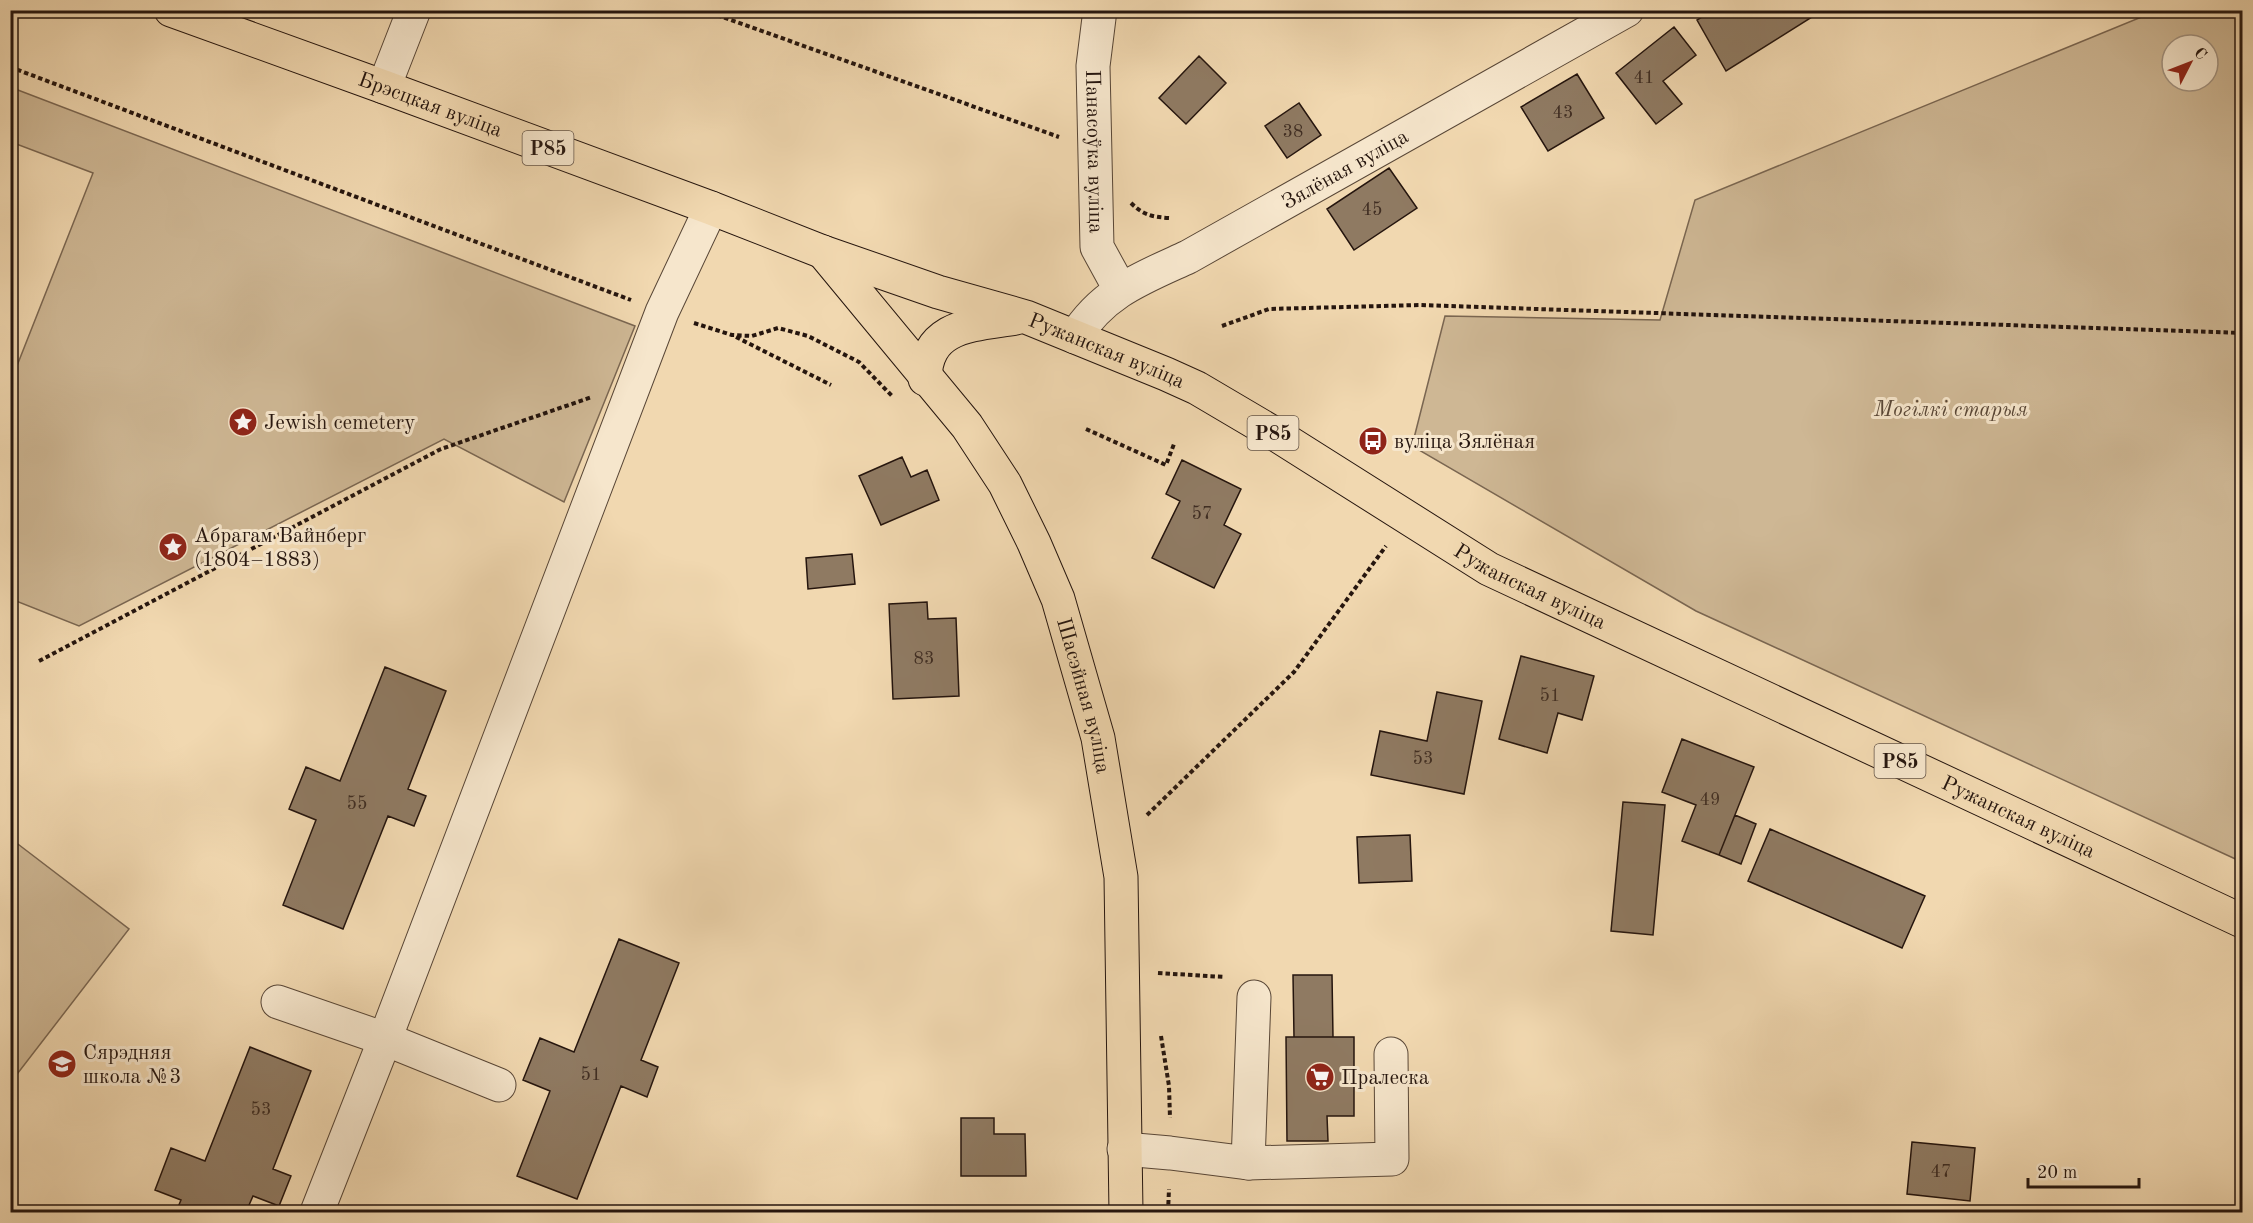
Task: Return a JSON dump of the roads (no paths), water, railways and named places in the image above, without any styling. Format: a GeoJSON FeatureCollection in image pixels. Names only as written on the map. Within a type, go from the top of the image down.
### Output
{"type":"FeatureCollection","features":[{"type":"Feature","properties":{"kind":"main road","name":"Брэсцкая вуліца"},"geometry":{"type":"LineString","coordinates":[[171,10],[711,208],[823,252]]}},
{"type":"Feature","properties":{"kind":"main road","name":"Ружанская вуліца"},"geometry":{"type":"LineString","coordinates":[[823,252],[938,292],[1026,317],[1197,388],[1280,437],[1489,569],[2242,921]]}},
{"type":"Feature","properties":{"kind":"main road","name":"Шасэйная вуліца"},"geometry":{"type":"LineString","coordinates":[[823,252],[967,426],[999,474],[1034,543],[1058,598],[1098,738],[1121,878],[1125,1212]]}},
{"type":"Feature","properties":{"kind":"main road"},"geometry":{"type":"LineString","coordinates":[[926,379],[926,363],[935,344],[947,333],[972,325],[1026,317]]}},
{"type":"Feature","properties":{"kind":"street"},"geometry":{"type":"LineString","coordinates":[[384,87],[414,10]]}},
{"type":"Feature","properties":{"kind":"street","name":"Панасоўка вуліца"},"geometry":{"type":"LineString","coordinates":[[1100,10],[1094,66],[1097,247],[1120,289]]}},
{"type":"Feature","properties":{"kind":"street","name":"Зялёная вуліца"},"geometry":{"type":"LineString","coordinates":[[1074,337],[1086,319],[1120,289],[1188,257],[1627,10]]}},
{"type":"Feature","properties":{"kind":"street"},"geometry":{"type":"LineString","coordinates":[[317,1212],[385,1040],[662,312],[711,208]]}},
{"type":"Feature","properties":{"kind":"street"},"geometry":{"type":"LineString","coordinates":[[1241,987],[1248,1163]]}},
{"type":"Feature","properties":{"kind":"street"},"geometry":{"type":"LineString","coordinates":[[278,1002],[385,1040],[499,1085]]}},
{"type":"Feature","properties":{"kind":"street"},"geometry":{"type":"LineString","coordinates":[[1124,1149],[1170,1152],[1248,1163],[1392,1159],[1391,1054]]}},
{"type":"Feature","properties":{"kind":"place","name":"Jewish cemetery"},"geometry":{"type":"Point","coordinates":[243,422]}},
{"type":"Feature","properties":{"kind":"place","name":"вуліца Зялёная"},"geometry":{"type":"Point","coordinates":[1373,441]}},
{"type":"Feature","properties":{"kind":"place","name":"Абрагам Вайнберг (1804–1883)"},"geometry":{"type":"Point","coordinates":[173,547]}},
{"type":"Feature","properties":{"kind":"place","name":"Сярэдняя школа №3"},"geometry":{"type":"Point","coordinates":[62,1064]}},
{"type":"Feature","properties":{"kind":"place","name":"Пралеска"},"geometry":{"type":"Point","coordinates":[1320,1077]}},
{"type":"Feature","properties":{"kind":"park label","name":"Могілкі старыя"},"geometry":{"type":"Point","coordinates":[1951,409]}}]}
